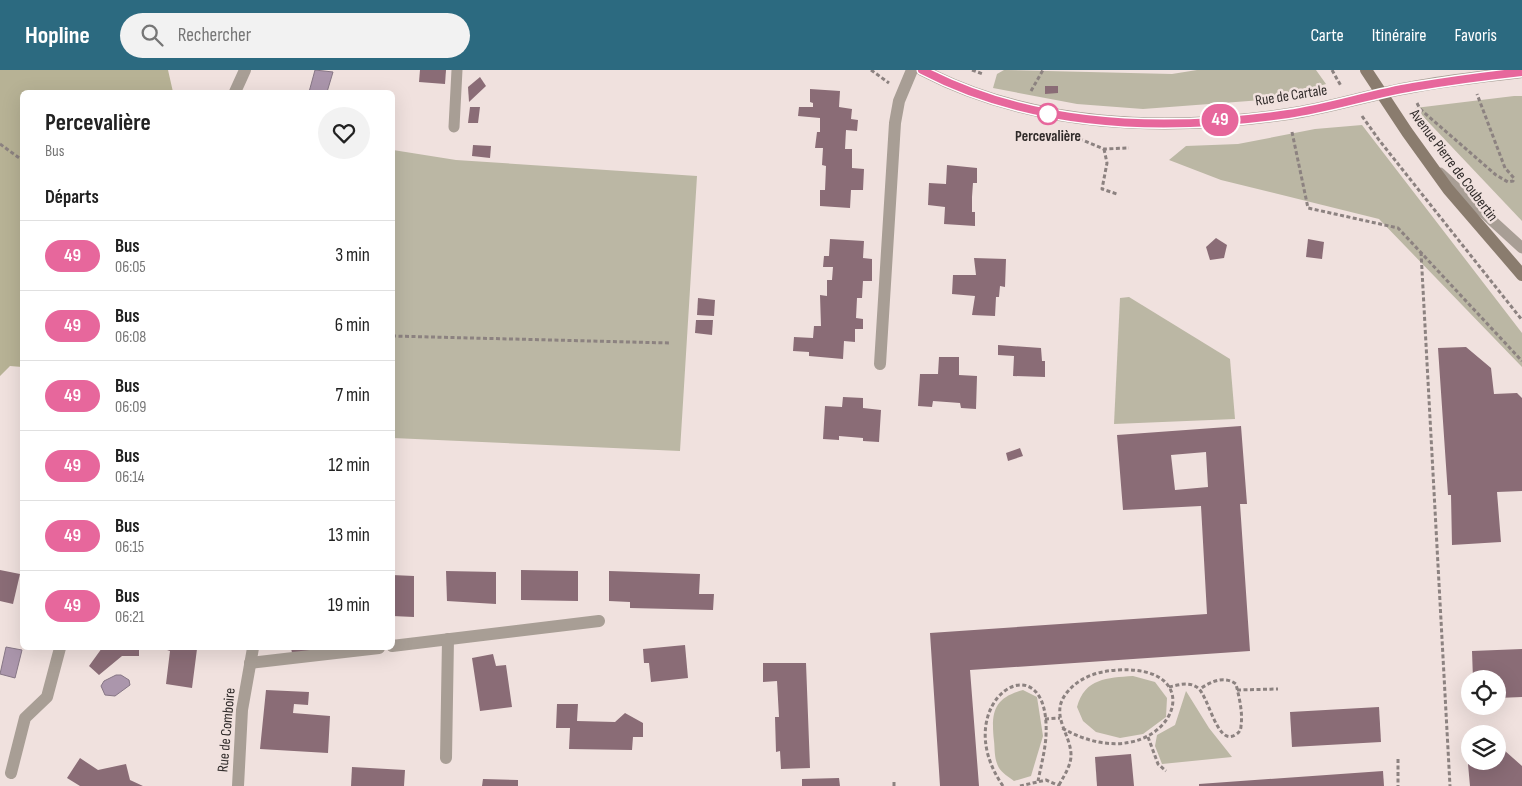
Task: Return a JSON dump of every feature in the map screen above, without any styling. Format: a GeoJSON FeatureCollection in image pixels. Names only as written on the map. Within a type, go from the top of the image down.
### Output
{"type":"FeatureCollection","features":[{"type":"Feature","properties":{"kind":"main road","name":"Avenue Pierre de Coubertin"},"geometry":{"type":"LineString","coordinates":[[1366,70],[1448,189],[1522,275]]}},
{"type":"Feature","properties":{"kind":"street"},"geometry":{"type":"LineString","coordinates":[[236,90],[245,70]]}},
{"type":"Feature","properties":{"kind":"street"},"geometry":{"type":"LineString","coordinates":[[880,364],[894,123],[899,101],[912,70]]}},
{"type":"Feature","properties":{"kind":"street","name":"Rue de Cartale"},"geometry":{"type":"LineString","coordinates":[[922,70],[952,86],[1048,114],[1091,121],[1136,124],[1231,120],[1288,114],[1413,87],[1522,72]]}},
{"type":"Feature","properties":{"kind":"street"},"geometry":{"type":"LineString","coordinates":[[395,646],[599,621]]}},
{"type":"Feature","properties":{"kind":"street"},"geometry":{"type":"LineString","coordinates":[[446,758],[448,639]]}},
{"type":"Feature","properties":{"kind":"street"},"geometry":{"type":"LineString","coordinates":[[11,773],[25,718],[47,697],[59,650]]}},
{"type":"Feature","properties":{"kind":"street","name":"Rue de Comboire"},"geometry":{"type":"LineString","coordinates":[[238,786],[242,710],[253,650]]}},
{"type":"Feature","properties":{"kind":"street"},"geometry":{"type":"LineString","coordinates":[[250,663],[362,650]]}},
{"type":"Feature","properties":{"kind":"lane"},"geometry":{"type":"LineString","coordinates":[[454,127],[456,70]]}},
{"type":"Feature","properties":{"kind":"lane"},"geometry":{"type":"LineString","coordinates":[[1429,162],[1522,248]]}},
{"type":"Feature","properties":{"kind":"path"},"geometry":{"type":"LineString","coordinates":[[1332,70],[1343,89]]}},
{"type":"Feature","properties":{"kind":"path"},"geometry":{"type":"LineString","coordinates":[[1416,101],[1420,109],[1496,174],[1508,182],[1513,181],[1514,178],[1505,168],[1471,79]]}},
{"type":"Feature","properties":{"kind":"path"},"geometry":{"type":"LineString","coordinates":[[1358,111],[1378,140],[1522,320]]}},
{"type":"Feature","properties":{"kind":"path"},"geometry":{"type":"LineString","coordinates":[[1288,114],[1308,208],[1398,228],[1522,361]]}},
{"type":"Feature","properties":{"kind":"path"},"geometry":{"type":"LineString","coordinates":[[0,144],[20,159]]}},
{"type":"Feature","properties":{"kind":"path"},"geometry":{"type":"LineString","coordinates":[[1104,149],[1107,163],[1102,189],[1117,194]]}},
{"type":"Feature","properties":{"kind":"path"},"geometry":{"type":"LineString","coordinates":[[1421,252],[1450,786]]}},
{"type":"Feature","properties":{"kind":"path"},"geometry":{"type":"LineString","coordinates":[[395,336],[670,343]]}},
{"type":"Feature","properties":{"kind":"path"},"geometry":{"type":"LineString","coordinates":[[1020,786],[1046,780],[1060,786],[1070,765],[1071,750],[1062,728],[1060,705],[1068,692],[1083,679],[1098,672],[1138,670],[1156,676],[1169,687],[1172,694],[1173,712],[1164,726],[1132,745],[1115,746],[1082,739],[1062,728]]}},
{"type":"Feature","properties":{"kind":"path"},"geometry":{"type":"LineString","coordinates":[[1169,687],[1191,684],[1200,689],[1217,727],[1223,735],[1230,737],[1241,730],[1242,721],[1236,684],[1227,679],[1211,682],[1200,689]]}},
{"type":"Feature","properties":{"kind":"path"},"geometry":{"type":"LineString","coordinates":[[1003,786],[993,770],[988,752],[988,715],[995,698],[1010,686],[1024,685],[1034,689],[1040,698],[1045,719],[1044,750],[1038,781]]}},
{"type":"Feature","properties":{"kind":"path"},"geometry":{"type":"LineString","coordinates":[[1237,690],[1278,689]]}},
{"type":"Feature","properties":{"kind":"path"},"geometry":{"type":"LineString","coordinates":[[1045,719],[1060,718]]}},
{"type":"Feature","properties":{"kind":"path"},"geometry":{"type":"LineString","coordinates":[[1148,737],[1158,764],[1166,771]]}},
{"type":"Feature","properties":{"kind":"path"},"geometry":{"type":"LineString","coordinates":[[1398,759],[1398,786]]}},
{"type":"Feature","properties":{"kind":"shaded area"},"geometry":{"type":"Polygon","coordinates":[[[0,70],[168,70],[173,90],[20,90],[20,367],[10,366],[0,376],[0,70]]]}},
{"type":"Feature","properties":{"kind":"shaded area"},"geometry":{"type":"Polygon","coordinates":[[[315,70],[333,72],[328,90],[310,90],[315,70]]]}},
{"type":"Feature","properties":{"kind":"shaded area"},"geometry":{"type":"Polygon","coordinates":[[[1004,70],[1172,74],[1197,70],[1316,70],[1326,84],[1275,99],[1143,109],[1077,104],[993,88],[997,74],[1004,70]]]}},
{"type":"Feature","properties":{"kind":"shaded area"},"geometry":{"type":"Polygon","coordinates":[[[1522,96],[1522,221],[1415,108],[1522,96]]]}},
{"type":"Feature","properties":{"kind":"shaded area"},"geometry":{"type":"Polygon","coordinates":[[[1362,125],[1522,333],[1522,367],[1379,219],[1221,180],[1169,160],[1186,146],[1238,144],[1315,129],[1362,125]]]}},
{"type":"Feature","properties":{"kind":"shaded area"},"geometry":{"type":"Polygon","coordinates":[[[395,150],[456,160],[697,176],[680,451],[395,438],[395,150]]]}},
{"type":"Feature","properties":{"kind":"shaded area"},"geometry":{"type":"Polygon","coordinates":[[[1129,297],[1230,359],[1235,419],[1114,424],[1120,298],[1129,297]]]}},
{"type":"Feature","properties":{"kind":"shaded area"},"geometry":{"type":"Polygon","coordinates":[[[6,647],[22,650],[15,678],[0,674],[6,647]]]}},
{"type":"Feature","properties":{"kind":"shaded area"},"geometry":{"type":"Polygon","coordinates":[[[116,675],[121,675],[129,680],[130,685],[115,696],[105,695],[101,686],[104,681],[116,675]]]}},
{"type":"Feature","properties":{"kind":"shaded area"},"geometry":{"type":"Polygon","coordinates":[[[1133,676],[1155,682],[1167,698],[1166,717],[1143,734],[1120,738],[1096,732],[1083,721],[1077,707],[1085,690],[1098,681],[1133,676]]]}},
{"type":"Feature","properties":{"kind":"shaded area"},"geometry":{"type":"Polygon","coordinates":[[[1023,690],[1037,697],[1043,736],[1031,776],[1014,781],[1002,772],[997,765],[993,722],[996,708],[1000,702],[1005,697],[1023,690]]]}},
{"type":"Feature","properties":{"kind":"shaded area"},"geometry":{"type":"Polygon","coordinates":[[[1186,691],[1209,728],[1232,757],[1162,764],[1155,746],[1157,735],[1175,725],[1186,691]]]}},
{"type":"Feature","properties":{"kind":"building"},"geometry":{"type":"Polygon","coordinates":[[[420,70],[446,70],[445,84],[419,82],[420,70]]]}},
{"type":"Feature","properties":{"kind":"building"},"geometry":{"type":"Polygon","coordinates":[[[480,77],[486,86],[469,102],[468,87],[480,77]]]}},
{"type":"Feature","properties":{"kind":"building"},"geometry":{"type":"Polygon","coordinates":[[[1045,86],[1058,86],[1058,93],[1045,94],[1045,86]]]}},
{"type":"Feature","properties":{"kind":"building"},"geometry":{"type":"Polygon","coordinates":[[[810,89],[840,91],[839,107],[852,109],[851,119],[858,120],[857,131],[846,130],[845,149],[852,149],[852,168],[864,169],[863,190],[851,190],[850,208],[820,206],[820,190],[825,190],[826,166],[822,165],[823,148],[815,148],[817,132],[820,132],[820,118],[798,116],[799,107],[813,107],[813,103],[810,102],[810,89]]]}},
{"type":"Feature","properties":{"kind":"building"},"geometry":{"type":"Polygon","coordinates":[[[470,107],[480,107],[478,123],[468,123],[470,107]]]}},
{"type":"Feature","properties":{"kind":"building","name":"Percevalière"},"geometry":{"type":"Polygon","coordinates":[[[1047,131],[1061,134],[1059,140],[1045,137],[1047,131]]]}},
{"type":"Feature","properties":{"kind":"building"},"geometry":{"type":"Polygon","coordinates":[[[473,145],[491,146],[490,158],[472,156],[473,145]]]}},
{"type":"Feature","properties":{"kind":"building"},"geometry":{"type":"Polygon","coordinates":[[[947,165],[977,168],[977,183],[973,183],[972,197],[972,212],[975,212],[975,226],[944,224],[945,207],[928,205],[929,183],[946,184],[947,165]]]}},
{"type":"Feature","properties":{"kind":"building"},"geometry":{"type":"Polygon","coordinates":[[[1216,238],[1227,245],[1224,258],[1210,260],[1206,247],[1216,238]]]}},
{"type":"Feature","properties":{"kind":"building"},"geometry":{"type":"Polygon","coordinates":[[[830,239],[864,241],[863,258],[872,259],[872,281],[863,281],[862,298],[857,298],[856,318],[863,319],[863,329],[855,329],[855,342],[844,341],[843,359],[809,356],[809,352],[793,351],[794,337],[813,338],[814,326],[821,326],[820,295],[827,296],[827,280],[832,280],[833,267],[823,267],[824,256],[829,256],[830,239]]]}},
{"type":"Feature","properties":{"kind":"building"},"geometry":{"type":"Polygon","coordinates":[[[1308,239],[1324,242],[1322,259],[1306,257],[1308,239]]]}},
{"type":"Feature","properties":{"kind":"building"},"geometry":{"type":"Polygon","coordinates":[[[974,258],[1006,259],[1005,287],[1000,286],[999,297],[996,297],[995,316],[972,315],[975,296],[952,294],[953,275],[976,275],[974,258]]]}},
{"type":"Feature","properties":{"kind":"building"},"geometry":{"type":"Polygon","coordinates":[[[698,298],[715,300],[714,316],[697,315],[698,298]]]}},
{"type":"Feature","properties":{"kind":"building"},"geometry":{"type":"Polygon","coordinates":[[[696,320],[713,320],[712,335],[695,333],[696,320]]]}},
{"type":"Feature","properties":{"kind":"building"},"geometry":{"type":"Polygon","coordinates":[[[998,345],[1041,348],[1042,361],[1045,361],[1045,377],[1013,376],[1014,356],[998,355],[998,345]]]}},
{"type":"Feature","properties":{"kind":"building"},"geometry":{"type":"Polygon","coordinates":[[[1466,347],[1491,368],[1494,394],[1517,393],[1522,398],[1522,491],[1497,492],[1501,542],[1452,545],[1451,495],[1448,495],[1438,348],[1466,347]]]}},
{"type":"Feature","properties":{"kind":"building"},"geometry":{"type":"Polygon","coordinates":[[[939,357],[959,357],[959,375],[977,376],[976,409],[961,408],[960,403],[933,401],[932,407],[918,406],[920,374],[938,374],[939,357]]]}},
{"type":"Feature","properties":{"kind":"building"},"geometry":{"type":"Polygon","coordinates":[[[843,397],[863,398],[863,408],[881,410],[879,442],[863,441],[863,438],[839,436],[839,440],[823,439],[825,406],[842,407],[843,397]]]}},
{"type":"Feature","properties":{"kind":"building"},"geometry":{"type":"Polygon","coordinates":[[[1241,426],[1247,504],[1240,504],[1250,651],[970,670],[979,786],[940,786],[930,633],[1207,614],[1201,506],[1123,510],[1117,435],[1241,426]],[[1206,452],[1171,455],[1175,490],[1208,487],[1206,452]]]}},
{"type":"Feature","properties":{"kind":"building"},"geometry":{"type":"Polygon","coordinates":[[[1020,448],[1023,456],[1008,461],[1006,453],[1020,448]]]}},
{"type":"Feature","properties":{"kind":"building"},"geometry":{"type":"Polygon","coordinates":[[[0,570],[20,574],[13,604],[0,601],[0,570]]]}},
{"type":"Feature","properties":{"kind":"building"},"geometry":{"type":"Polygon","coordinates":[[[521,570],[578,571],[578,601],[521,600],[521,570]]]}},
{"type":"Feature","properties":{"kind":"building"},"geometry":{"type":"Polygon","coordinates":[[[446,571],[496,572],[496,604],[447,601],[446,571]]]}},
{"type":"Feature","properties":{"kind":"building"},"geometry":{"type":"Polygon","coordinates":[[[609,571],[700,574],[699,594],[714,594],[713,610],[630,608],[630,602],[609,601],[609,571]]]}},
{"type":"Feature","properties":{"kind":"building"},"geometry":{"type":"Polygon","coordinates":[[[395,575],[414,576],[414,617],[395,616],[395,575]]]}},
{"type":"Feature","properties":{"kind":"building"},"geometry":{"type":"Polygon","coordinates":[[[685,645],[688,678],[651,682],[649,663],[644,663],[643,649],[685,645]]]}},
{"type":"Feature","properties":{"kind":"building"},"geometry":{"type":"Polygon","coordinates":[[[1522,649],[1522,697],[1506,698],[1506,670],[1473,670],[1472,651],[1522,649]]]}},
{"type":"Feature","properties":{"kind":"building"},"geometry":{"type":"Polygon","coordinates":[[[101,650],[139,650],[139,656],[122,656],[99,675],[89,666],[101,650]]]}},
{"type":"Feature","properties":{"kind":"building"},"geometry":{"type":"Polygon","coordinates":[[[167,650],[197,650],[192,688],[166,684],[170,651],[167,650]]]}},
{"type":"Feature","properties":{"kind":"building"},"geometry":{"type":"Polygon","coordinates":[[[291,650],[316,650],[292,653],[291,650]]]}},
{"type":"Feature","properties":{"kind":"building"},"geometry":{"type":"Polygon","coordinates":[[[493,654],[496,666],[506,665],[512,707],[480,711],[472,658],[493,654]]]}},
{"type":"Feature","properties":{"kind":"building"},"geometry":{"type":"Polygon","coordinates":[[[763,663],[806,663],[810,768],[781,769],[780,751],[776,752],[775,717],[779,717],[777,681],[763,682],[763,663]]]}},
{"type":"Feature","properties":{"kind":"building"},"geometry":{"type":"Polygon","coordinates":[[[266,690],[309,692],[308,705],[294,704],[293,713],[330,716],[328,753],[260,749],[266,690]]]}},
{"type":"Feature","properties":{"kind":"building"},"geometry":{"type":"Polygon","coordinates":[[[557,704],[578,704],[577,721],[615,722],[625,713],[643,723],[643,737],[633,737],[632,750],[569,749],[570,728],[556,728],[557,704]]]}},
{"type":"Feature","properties":{"kind":"building"},"geometry":{"type":"Polygon","coordinates":[[[1379,707],[1381,742],[1292,747],[1290,712],[1379,707]]]}},
{"type":"Feature","properties":{"kind":"building"},"geometry":{"type":"Polygon","coordinates":[[[1506,752],[1522,766],[1522,786],[1470,786],[1469,770],[1506,770],[1506,752]]]}},
{"type":"Feature","properties":{"kind":"building"},"geometry":{"type":"Polygon","coordinates":[[[1131,754],[1134,786],[1097,786],[1095,757],[1131,754]]]}},
{"type":"Feature","properties":{"kind":"building"},"geometry":{"type":"Polygon","coordinates":[[[80,758],[98,770],[126,764],[130,780],[143,786],[80,786],[67,778],[80,758]]]}},
{"type":"Feature","properties":{"kind":"building"},"geometry":{"type":"Polygon","coordinates":[[[352,767],[405,770],[404,786],[351,786],[352,767]]]}},
{"type":"Feature","properties":{"kind":"building"},"geometry":{"type":"Polygon","coordinates":[[[1383,771],[1384,786],[1199,786],[1199,784],[1383,771]]]}},
{"type":"Feature","properties":{"kind":"building"},"geometry":{"type":"Polygon","coordinates":[[[839,778],[840,786],[802,786],[802,779],[839,778]]]}},
{"type":"Feature","properties":{"kind":"building"},"geometry":{"type":"Polygon","coordinates":[[[483,779],[518,780],[518,786],[482,786],[483,779]]]}},
{"type":"Feature","properties":{"kind":"bus line","name":"49"},"geometry":{"type":"LineString","coordinates":[[922,70],[952,86],[1048,114],[1091,121],[1136,124],[1231,120],[1288,114],[1413,87],[1522,72]]}},
{"type":"Feature","properties":{"kind":"place","name":"Percevalière"},"geometry":{"type":"Point","coordinates":[1048,114]}}]}
